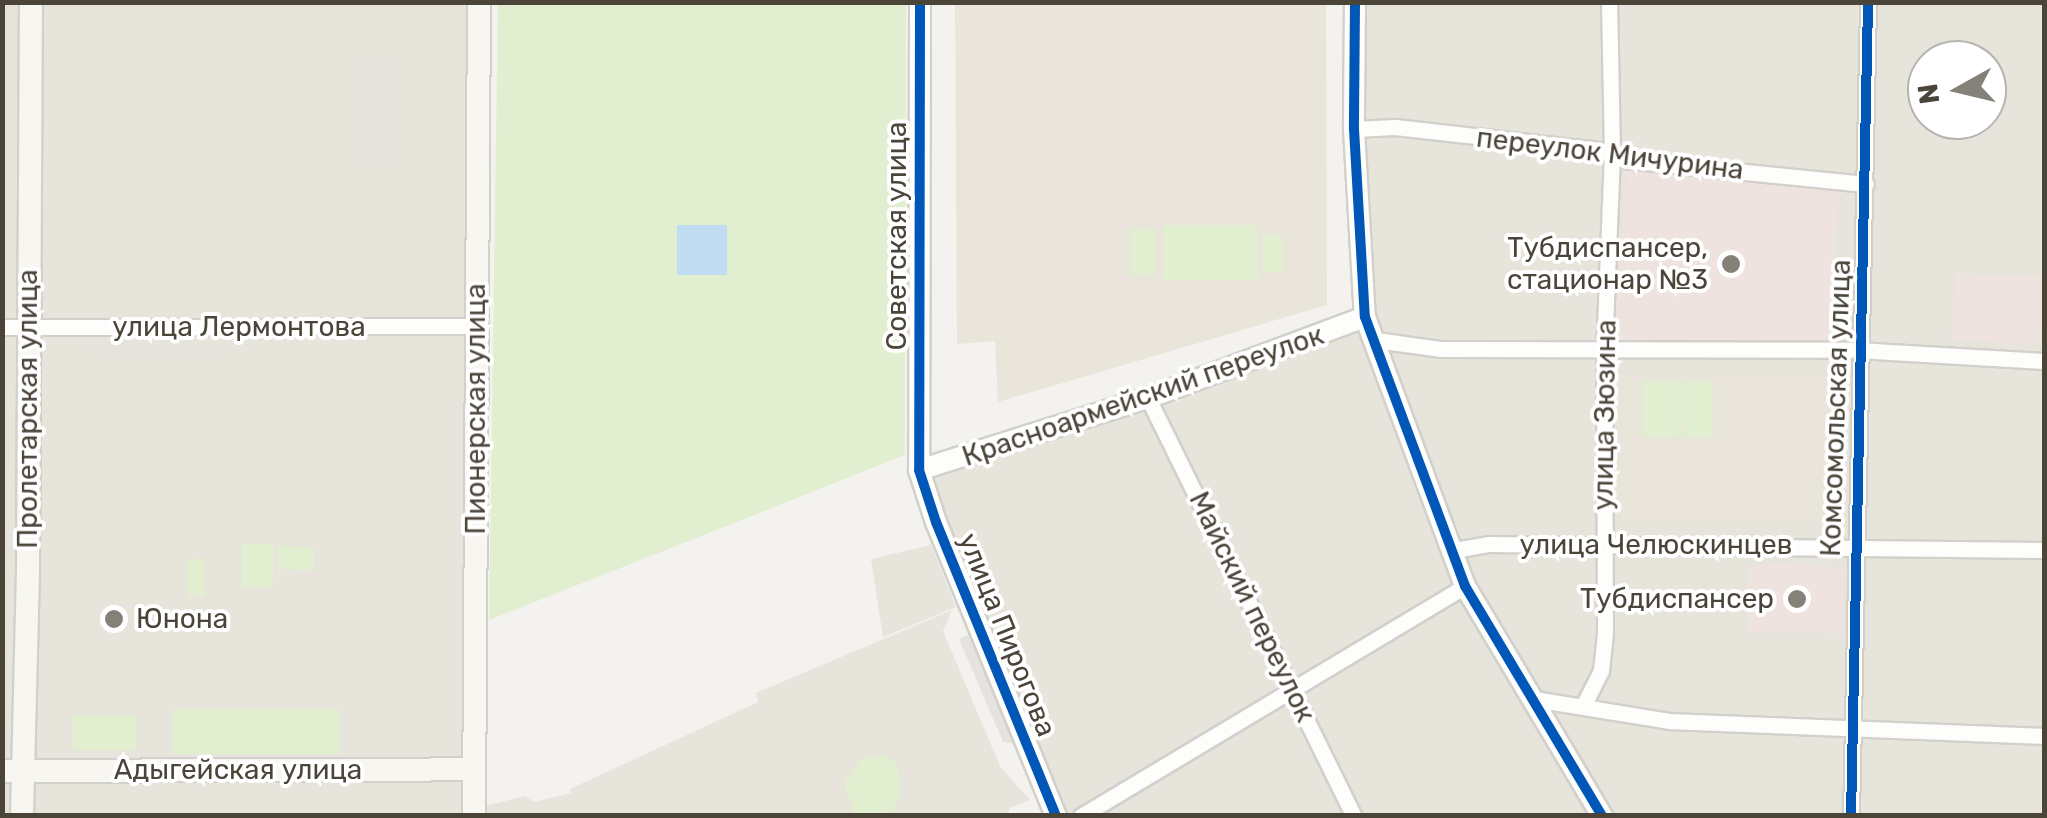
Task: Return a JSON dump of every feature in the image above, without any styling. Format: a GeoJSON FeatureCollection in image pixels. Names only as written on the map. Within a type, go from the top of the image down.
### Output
{"type":"FeatureCollection","features":[{"type":"Feature","properties":{"kind":"main road","name":"Пролетарская улица"},"geometry":{"type":"LineString","coordinates":[[22,816],[12,771],[28,328],[31,2]]}},
{"type":"Feature","properties":{"kind":"main road","name":"Пионерская улица"},"geometry":{"type":"LineString","coordinates":[[474,816],[479,2]]}},
{"type":"Feature","properties":{"kind":"main road","name":"Адыгейская улица"},"geometry":{"type":"LineString","coordinates":[[12,771],[474,769]]}},
{"type":"Feature","properties":{"kind":"street","name":"Советская улица"},"geometry":{"type":"LineString","coordinates":[[919,470],[920,2]]}},
{"type":"Feature","properties":{"kind":"street"},"geometry":{"type":"LineString","coordinates":[[1355,2],[1354,130],[1365,317],[1465,586],[1602,816]]}},
{"type":"Feature","properties":{"kind":"street","name":"улица Зюзина"},"geometry":{"type":"LineString","coordinates":[[1584,704],[1601,671],[1604,352],[1612,155],[1609,2]]}},
{"type":"Feature","properties":{"kind":"street","name":"Комсомольская улица"},"geometry":{"type":"LineString","coordinates":[[1852,816],[1854,545],[1868,2]]}},
{"type":"Feature","properties":{"kind":"street","name":"переулок Мичурина"},"geometry":{"type":"LineString","coordinates":[[1354,130],[1394,128],[1866,184]]}},
{"type":"Feature","properties":{"kind":"street","name":"Красноармейский переулок"},"geometry":{"type":"LineString","coordinates":[[919,470],[952,464],[1148,398],[1365,317]]}},
{"type":"Feature","properties":{"kind":"street","name":"улица Лермонтова"},"geometry":{"type":"LineString","coordinates":[[2,327],[475,326]]}},
{"type":"Feature","properties":{"kind":"street"},"geometry":{"type":"LineString","coordinates":[[1376,340],[1441,349],[1858,350],[2044,361]]}},
{"type":"Feature","properties":{"kind":"street","name":"Майский переулок"},"geometry":{"type":"LineString","coordinates":[[1148,398],[1354,816]]}},
{"type":"Feature","properties":{"kind":"street","name":"улица Пирогова"},"geometry":{"type":"LineString","coordinates":[[919,470],[936,522],[1056,816]]}},
{"type":"Feature","properties":{"kind":"street","name":"улица Челюскинцев"},"geometry":{"type":"LineString","coordinates":[[1449,551],[1484,544],[2044,550]]}},
{"type":"Feature","properties":{"kind":"street"},"geometry":{"type":"LineString","coordinates":[[1081,816],[1465,586]]}},
{"type":"Feature","properties":{"kind":"street"},"geometry":{"type":"LineString","coordinates":[[1534,700],[1584,704],[1620,717],[2044,736]]}},
{"type":"Feature","properties":{"kind":"shaded area"},"geometry":{"type":"Polygon","coordinates":[[[2,3],[479,3],[474,809],[525,796],[534,802],[571,793],[570,789],[758,702],[756,693],[952,610],[943,631],[1000,766],[1030,800],[1010,808],[1007,816],[3,815],[2,3]]]}},
{"type":"Feature","properties":{"kind":"shaded area"},"geometry":{"type":"Polygon","coordinates":[[[955,3],[1326,3],[1327,305],[998,402],[995,341],[957,344],[955,3]]]}},
{"type":"Feature","properties":{"kind":"shaded area"},"geometry":{"type":"Polygon","coordinates":[[[1355,3],[2044,3],[2044,815],[1056,815],[919,470],[1365,317],[1355,3]]]}},
{"type":"Feature","properties":{"kind":"shaded area"},"geometry":{"type":"Polygon","coordinates":[[[392,63],[394,165],[355,166],[353,64],[392,63]]]}},
{"type":"Feature","properties":{"kind":"shaded area","name":"Тубдиспансер, стационар №3"},"geometry":{"type":"Polygon","coordinates":[[[1627,170],[1840,189],[1825,357],[1612,338],[1627,170]]]}},
{"type":"Feature","properties":{"kind":"shaded area"},"geometry":{"type":"Polygon","coordinates":[[[1955,273],[2044,278],[2040,345],[1951,340],[1955,273]]]}},
{"type":"Feature","properties":{"kind":"shaded area"},"geometry":{"type":"Polygon","coordinates":[[[94,345],[219,347],[209,356],[99,354],[94,345]]]}},
{"type":"Feature","properties":{"kind":"shaded area"},"geometry":{"type":"Polygon","coordinates":[[[1622,375],[1836,375],[1836,520],[1622,520],[1622,375]]]}},
{"type":"Feature","properties":{"kind":"shaded area"},"geometry":{"type":"Polygon","coordinates":[[[931,545],[956,607],[883,637],[871,559],[931,545]]]}},
{"type":"Feature","properties":{"kind":"shaded area","name":"Тубдиспансер"},"geometry":{"type":"Polygon","coordinates":[[[1749,565],[1844,567],[1843,634],[1748,632],[1749,565]]]}},
{"type":"Feature","properties":{"kind":"shaded area"},"geometry":{"type":"Polygon","coordinates":[[[972,633],[1016,744],[1003,742],[959,639],[972,633]]]}},
{"type":"Feature","properties":{"kind":"green space"},"geometry":{"type":"Polygon","coordinates":[[[498,3],[906,3],[905,455],[489,620],[498,3]]]}},
{"type":"Feature","properties":{"kind":"green space"},"geometry":{"type":"Polygon","coordinates":[[[1163,225],[1258,225],[1258,280],[1163,280],[1163,225]]]}},
{"type":"Feature","properties":{"kind":"green space"},"geometry":{"type":"Polygon","coordinates":[[[1130,229],[1156,229],[1156,275],[1130,275],[1130,229]]]}},
{"type":"Feature","properties":{"kind":"green space"},"geometry":{"type":"Polygon","coordinates":[[[1263,235],[1283,235],[1283,272],[1263,272],[1263,235]]]}},
{"type":"Feature","properties":{"kind":"green space"},"geometry":{"type":"Polygon","coordinates":[[[1642,381],[1679,381],[1679,437],[1642,437],[1642,381]]]}},
{"type":"Feature","properties":{"kind":"green space"},"geometry":{"type":"Polygon","coordinates":[[[1712,381],[1713,437],[1682,438],[1681,382],[1712,381]]]}},
{"type":"Feature","properties":{"kind":"green space"},"geometry":{"type":"Polygon","coordinates":[[[242,544],[273,544],[273,587],[242,587],[242,544]]]}},
{"type":"Feature","properties":{"kind":"green space"},"geometry":{"type":"Polygon","coordinates":[[[278,546],[314,547],[313,570],[277,569],[278,546]]]}},
{"type":"Feature","properties":{"kind":"green space"},"geometry":{"type":"Polygon","coordinates":[[[188,559],[205,559],[205,596],[188,596],[188,559]]]}},
{"type":"Feature","properties":{"kind":"green space"},"geometry":{"type":"Polygon","coordinates":[[[173,709],[339,709],[339,754],[173,754],[173,709]]]}},
{"type":"Feature","properties":{"kind":"green space"},"geometry":{"type":"Polygon","coordinates":[[[73,715],[136,715],[136,750],[73,750],[73,715]]]}},
{"type":"Feature","properties":{"kind":"green space"},"geometry":{"type":"Polygon","coordinates":[[[885,755],[898,766],[900,795],[893,815],[855,815],[844,783],[860,760],[885,755]]]}},
{"type":"Feature","properties":{"kind":"water"},"geometry":{"type":"Polygon","coordinates":[[[677,225],[727,225],[727,275],[677,275],[677,225]]]}},
{"type":"Feature","properties":{"kind":"cycle path"},"geometry":{"type":"LineString","coordinates":[[920,2],[919,470],[936,522],[1056,816]]}},
{"type":"Feature","properties":{"kind":"cycle path"},"geometry":{"type":"LineString","coordinates":[[1355,2],[1354,129],[1365,317],[1465,586],[1602,816]]}},
{"type":"Feature","properties":{"kind":"cycle path"},"geometry":{"type":"LineString","coordinates":[[1851,816],[1868,2]]}},
{"type":"Feature","properties":{"kind":"place","name":"Тубдиспансер, стационар №3"},"geometry":{"type":"Point","coordinates":[1731,264]}},
{"type":"Feature","properties":{"kind":"place","name":"Тубдиспансер"},"geometry":{"type":"Point","coordinates":[1797,599]}},
{"type":"Feature","properties":{"kind":"place","name":"Юнона"},"geometry":{"type":"Point","coordinates":[114,619]}}]}
